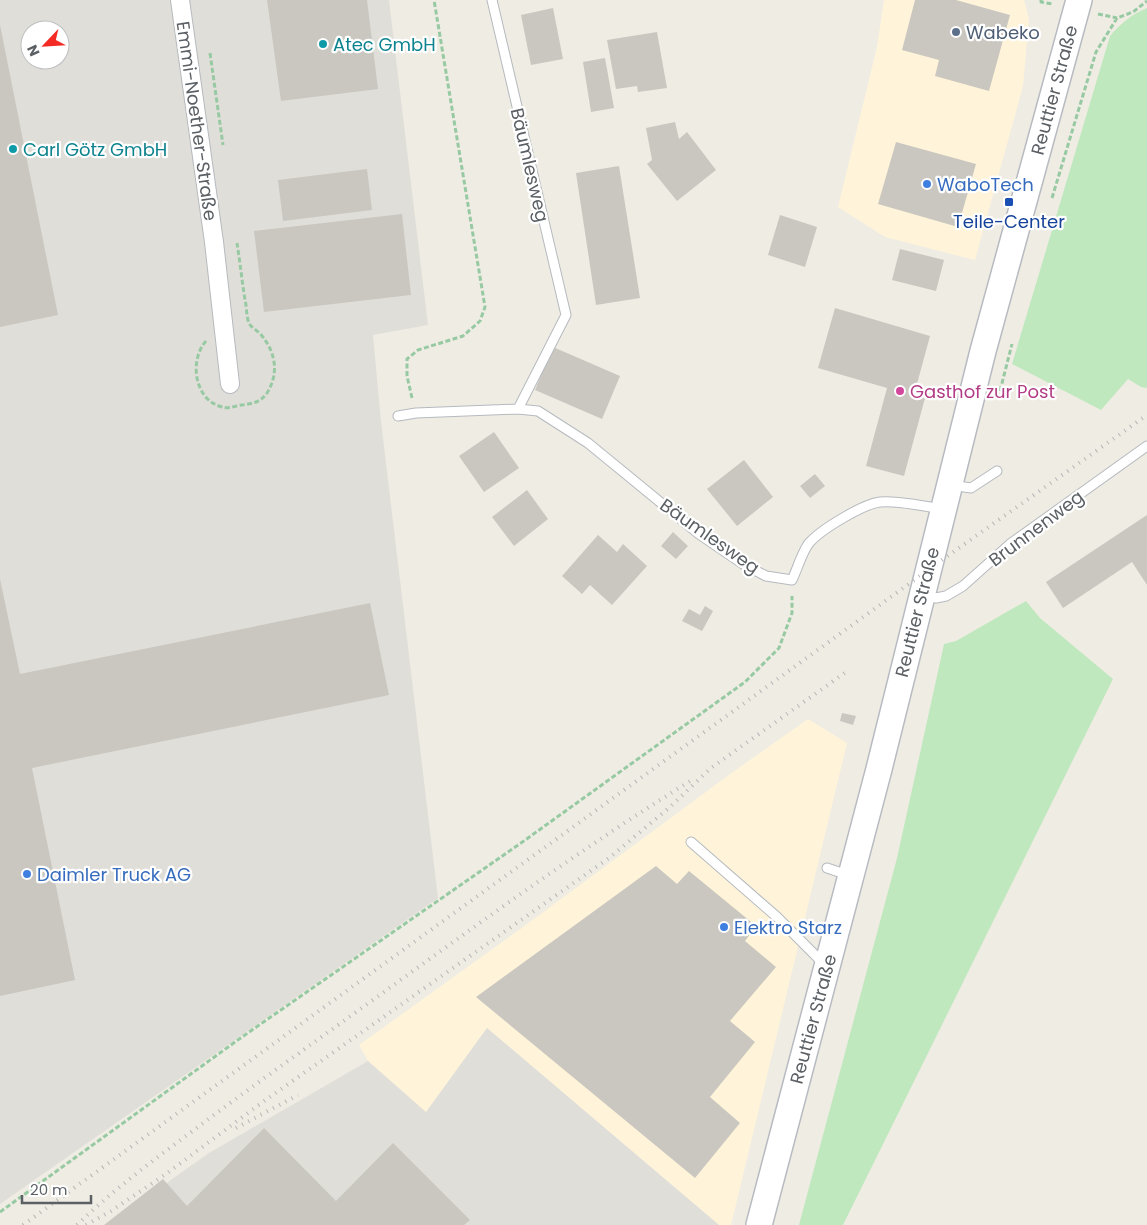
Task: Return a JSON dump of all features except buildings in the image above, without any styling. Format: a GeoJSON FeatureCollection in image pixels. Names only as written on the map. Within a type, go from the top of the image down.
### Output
{"type":"FeatureCollection","features":[{"type":"Feature","properties":{"kind":"main road","name":"Reuttier Straße"},"geometry":{"type":"LineString","coordinates":[[760,1225],[851,876],[920,596],[948,511],[948,485],[1078,0]]}},
{"type":"Feature","properties":{"kind":"street","name":"Emmi-Noether-Straße"},"geometry":{"type":"LineString","coordinates":[[180,0],[214,242],[230,384]]}},
{"type":"Feature","properties":{"kind":"lane","name":"Bäumlesweg"},"geometry":{"type":"LineString","coordinates":[[492,0],[566,315],[518,409]]}},
{"type":"Feature","properties":{"kind":"lane","name":"Bäumlesweg"},"geometry":{"type":"LineString","coordinates":[[398,416],[416,413],[518,409],[538,411],[588,443],[699,534],[743,564],[766,576],[792,580]]}},
{"type":"Feature","properties":{"kind":"lane","name":"Brunnenweg"},"geometry":{"type":"LineString","coordinates":[[920,596],[941,597],[963,586],[1010,544],[1147,446]]}},
{"type":"Feature","properties":{"kind":"lane"},"geometry":{"type":"LineString","coordinates":[[948,485],[971,488],[997,470]]}},
{"type":"Feature","properties":{"kind":"lane"},"geometry":{"type":"LineString","coordinates":[[792,580],[809,542],[839,520],[870,505],[881,502],[923,506],[948,511]]}},
{"type":"Feature","properties":{"kind":"lane"},"geometry":{"type":"LineString","coordinates":[[691,842],[777,917],[827,966]]}},
{"type":"Feature","properties":{"kind":"lane"},"geometry":{"type":"LineString","coordinates":[[827,868],[851,876]]}},
{"type":"Feature","properties":{"kind":"path"},"geometry":{"type":"LineString","coordinates":[[416,413],[407,376],[407,360],[418,350],[463,336],[480,321],[485,307],[434,0]]}},
{"type":"Feature","properties":{"kind":"path"},"geometry":{"type":"LineString","coordinates":[[1050,206],[1096,52],[1117,18],[1133,12],[1147,1]]}},
{"type":"Feature","properties":{"kind":"path"},"geometry":{"type":"LineString","coordinates":[[999,396],[1013,339]]}},
{"type":"Feature","properties":{"kind":"path"},"geometry":{"type":"LineString","coordinates":[[0,1212],[242,1036],[521,844],[745,682],[779,648],[792,613],[792,580]]}},
{"type":"Feature","properties":{"kind":"shaded area"},"geometry":{"type":"Polygon","coordinates":[[[0,0],[389,0],[428,325],[373,335],[381,421],[438,898],[0,1204],[0,0]]]}},
{"type":"Feature","properties":{"kind":"shaded area"},"geometry":{"type":"Polygon","coordinates":[[[884,0],[1024,0],[1029,19],[1023,86],[975,260],[885,237],[838,207],[877,47],[884,0]]]}},
{"type":"Feature","properties":{"kind":"shaded area"},"geometry":{"type":"Polygon","coordinates":[[[808,719],[847,743],[731,1225],[719,1225],[487,1028],[426,1113],[368,1061],[359,1045],[808,719]]]}},
{"type":"Feature","properties":{"kind":"shaded area"},"geometry":{"type":"Polygon","coordinates":[[[487,1028],[719,1225],[107,1225],[209,1153],[368,1061],[426,1112],[487,1028]]]}},
{"type":"Feature","properties":{"kind":"green space"},"geometry":{"type":"Polygon","coordinates":[[[1147,8],[1147,388],[1141,387],[1128,379],[1101,410],[1012,364],[1110,36],[1136,13],[1147,8]]]}},
{"type":"Feature","properties":{"kind":"green space"},"geometry":{"type":"Polygon","coordinates":[[[1026,601],[1040,618],[1113,679],[843,1225],[799,1225],[897,858],[944,644],[956,641],[1026,601]]]}},
{"type":"Feature","properties":{"kind":"railway"},"geometry":{"type":"LineString","coordinates":[[23,1225],[942,560],[1147,415]]}},
{"type":"Feature","properties":{"kind":"railway"},"geometry":{"type":"LineString","coordinates":[[86,1225],[111,1211],[166,1174],[260,1104],[609,858],[670,807],[711,768],[846,672]]}},
{"type":"Feature","properties":{"kind":"railway"},"geometry":{"type":"LineString","coordinates":[[77,1225],[132,1177],[260,1081],[554,871],[645,809],[692,780]]}},
{"type":"Feature","properties":{"kind":"railway"},"geometry":{"type":"LineString","coordinates":[[236,1128],[298,1095]]}},
{"type":"Feature","properties":{"kind":"place","name":"Wabeko"},"geometry":{"type":"Point","coordinates":[956,32]}},
{"type":"Feature","properties":{"kind":"place","name":"Atec GmbH"},"geometry":{"type":"Point","coordinates":[323,44]}},
{"type":"Feature","properties":{"kind":"place","name":"Carl Götz GmbH"},"geometry":{"type":"Point","coordinates":[13,149]}},
{"type":"Feature","properties":{"kind":"place","name":"WaboTech"},"geometry":{"type":"Point","coordinates":[927,184]}},
{"type":"Feature","properties":{"kind":"place","name":"Teile-Center"},"geometry":{"type":"Point","coordinates":[1009,202]}},
{"type":"Feature","properties":{"kind":"place","name":"Gasthof zur Post"},"geometry":{"type":"Point","coordinates":[900,391]}},
{"type":"Feature","properties":{"kind":"place","name":"Daimler Truck AG"},"geometry":{"type":"Point","coordinates":[27,874]}},
{"type":"Feature","properties":{"kind":"place","name":"Elektro Starz"},"geometry":{"type":"Point","coordinates":[724,927]}}]}
